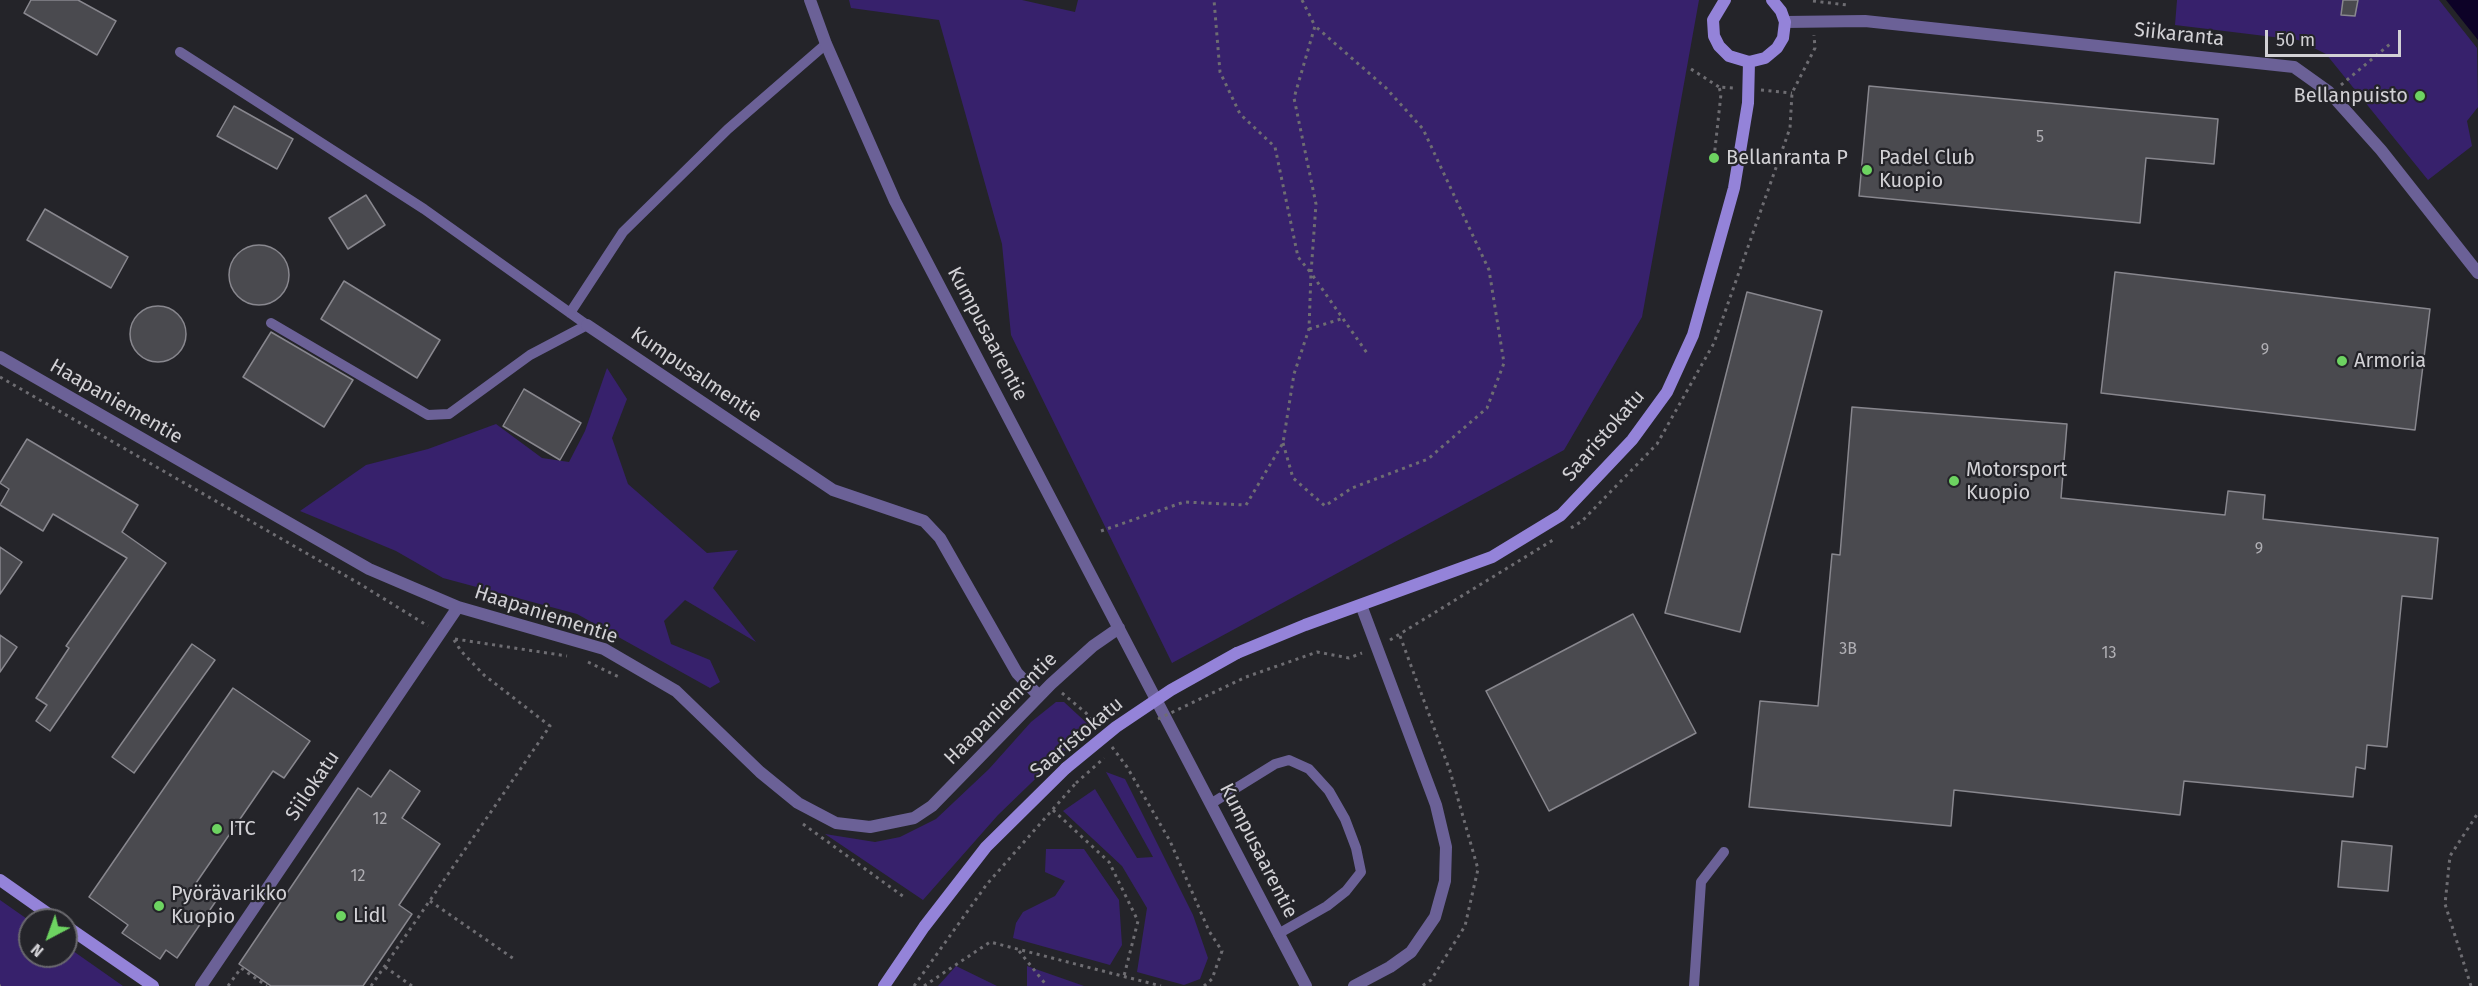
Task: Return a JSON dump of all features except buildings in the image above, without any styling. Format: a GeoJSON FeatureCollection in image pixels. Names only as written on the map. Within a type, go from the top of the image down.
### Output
{"type":"FeatureCollection","features":[{"type":"Feature","properties":{"kind":"main road"},"geometry":{"type":"LineString","coordinates":[[1725,0],[1713,20],[1714,36],[1719,46],[1729,56],[1749,62],[1765,58],[1777,48],[1782,38],[1785,22],[1781,11],[1772,0]]}},
{"type":"Feature","properties":{"kind":"main road","name":"Saaristokatu"},"geometry":{"type":"LineString","coordinates":[[884,986],[924,927],[986,847],[1066,768],[1116,727],[1161,696],[1237,653],[1492,557],[1560,515],[1632,440],[1667,392],[1693,335],[1734,188],[1748,103],[1749,62]]}},
{"type":"Feature","properties":{"kind":"main road"},"geometry":{"type":"LineString","coordinates":[[0,880],[40,908]]}},
{"type":"Feature","properties":{"kind":"main road"},"geometry":{"type":"LineString","coordinates":[[78,934],[153,986]]}},
{"type":"Feature","properties":{"kind":"street","name":"Kumpusaarentie"},"geometry":{"type":"LineString","coordinates":[[810,0],[826,44],[895,201],[1306,986]]}},
{"type":"Feature","properties":{"kind":"street","name":"Siikaranta"},"geometry":{"type":"LineString","coordinates":[[1785,22],[1865,21],[2294,67],[2329,92],[2381,150],[2478,273]]}},
{"type":"Feature","properties":{"kind":"street","name":"Kumpusalmentie"},"geometry":{"type":"LineString","coordinates":[[587,325],[833,490],[924,521],[940,538],[1017,673],[1039,696]]}},
{"type":"Feature","properties":{"kind":"street","name":"Haapaniementie"},"geometry":{"type":"LineString","coordinates":[[0,357],[369,569],[458,607],[604,649],[676,691],[760,772],[798,802],[836,823],[870,827],[914,818],[932,806],[1051,684],[1093,646],[1119,628]]}},
{"type":"Feature","properties":{"kind":"street"},"geometry":{"type":"LineString","coordinates":[[1354,986],[1390,967],[1411,952],[1435,917],[1445,881],[1446,847],[1436,805],[1361,605]]}},
{"type":"Feature","properties":{"kind":"street","name":"Siilokatu"},"geometry":{"type":"LineString","coordinates":[[201,986],[458,607]]}},
{"type":"Feature","properties":{"kind":"lane"},"geometry":{"type":"LineString","coordinates":[[570,313],[623,232],[728,129],[826,44]]}},
{"type":"Feature","properties":{"kind":"lane"},"geometry":{"type":"LineString","coordinates":[[180,52],[424,209],[587,325],[530,355],[449,414],[428,415],[271,323]]}},
{"type":"Feature","properties":{"kind":"lane"},"geometry":{"type":"LineString","coordinates":[[1212,804],[1275,764],[1289,760],[1309,770],[1316,777],[1329,791],[1345,819],[1356,848],[1360,872],[1346,891],[1278,934]]}},
{"type":"Feature","properties":{"kind":"lane"},"geometry":{"type":"LineString","coordinates":[[1694,986],[1701,882],[1724,852]]}},
{"type":"Feature","properties":{"kind":"path"},"geometry":{"type":"LineString","coordinates":[[1214,0],[1220,72],[1240,114],[1275,147],[1298,256],[1367,353]]}},
{"type":"Feature","properties":{"kind":"path"},"geometry":{"type":"LineString","coordinates":[[1283,443],[1293,478],[1325,506],[1352,488],[1428,459],[1487,408],[1504,363],[1490,270],[1423,129],[1386,88],[1315,27],[1302,0]]}},
{"type":"Feature","properties":{"kind":"path"},"geometry":{"type":"LineString","coordinates":[[1101,531],[1184,502],[1246,505],[1283,443],[1294,374],[1309,329],[1316,204],[1294,98],[1315,27]]}},
{"type":"Feature","properties":{"kind":"path"},"geometry":{"type":"LineString","coordinates":[[2341,85],[2390,44]]}},
{"type":"Feature","properties":{"kind":"path"},"geometry":{"type":"LineString","coordinates":[[1152,723],[1246,677],[1317,652],[1349,658],[1377,647],[1400,636],[1582,521],[1657,444],[1714,343],[1790,128],[1792,93],[1815,48]]}},
{"type":"Feature","properties":{"kind":"path"},"geometry":{"type":"LineString","coordinates":[[1691,69],[1719,87]]}},
{"type":"Feature","properties":{"kind":"path"},"geometry":{"type":"LineString","coordinates":[[1309,329],[1344,318]]}},
{"type":"Feature","properties":{"kind":"path"},"geometry":{"type":"LineString","coordinates":[[371,986],[550,726],[484,675],[453,639]]}},
{"type":"Feature","properties":{"kind":"path"},"geometry":{"type":"LineString","coordinates":[[1051,684],[1086,713],[1100,731]]}},
{"type":"Feature","properties":{"kind":"path"},"geometry":{"type":"LineString","coordinates":[[1107,740],[1127,767],[1170,841],[1209,931],[1222,951],[1212,979],[1204,986]]}},
{"type":"Feature","properties":{"kind":"path"},"geometry":{"type":"LineString","coordinates":[[914,986],[987,884],[1076,783],[1119,745]]}},
{"type":"Feature","properties":{"kind":"path"},"geometry":{"type":"LineString","coordinates":[[1053,810],[1108,862],[1138,921],[1124,976]]}},
{"type":"Feature","properties":{"kind":"path"},"geometry":{"type":"LineString","coordinates":[[2471,986],[2445,904],[2450,856],[2478,813]]}},
{"type":"Feature","properties":{"kind":"path"},"geometry":{"type":"LineString","coordinates":[[430,901],[514,959]]}},
{"type":"Feature","properties":{"kind":"path"},"geometry":{"type":"LineString","coordinates":[[924,986],[990,942],[1161,986]]}},
{"type":"Feature","properties":{"kind":"path"},"geometry":{"type":"LineString","coordinates":[[1018,950],[1047,986]]}},
{"type":"Feature","properties":{"kind":"path"},"geometry":{"type":"LineString","coordinates":[[385,967],[412,986]]}},
{"type":"Feature","properties":{"kind":"path"},"geometry":{"type":"LineString","coordinates":[[228,986],[241,968],[267,986]]}},
{"type":"Feature","properties":{"kind":"shaded area"},"geometry":{"type":"Polygon","coordinates":[[[849,0],[1022,0],[1075,12],[1078,0],[1699,0],[1642,317],[1564,450],[1172,663],[1011,335],[1002,244],[939,20],[851,8],[849,0]]]}},
{"type":"Feature","properties":{"kind":"shaded area","name":"Bellanpuisto"},"geometry":{"type":"Polygon","coordinates":[[[2177,0],[2439,0],[2477,48],[2478,107],[2467,121],[2472,146],[2428,180],[2326,54],[2298,40],[2175,25],[2177,0]]]}},
{"type":"Feature","properties":{"kind":"shaded area"},"geometry":{"type":"Polygon","coordinates":[[[2446,0],[2478,0],[2478,40],[2446,0]]]}},
{"type":"Feature","properties":{"kind":"shaded area"},"geometry":{"type":"Polygon","coordinates":[[[607,368],[627,399],[612,438],[628,484],[707,553],[738,550],[713,588],[756,642],[685,600],[664,621],[671,644],[710,660],[720,682],[710,688],[577,614],[443,578],[396,551],[300,511],[366,465],[428,449],[496,424],[542,458],[569,462],[585,431],[607,368]]]}},
{"type":"Feature","properties":{"kind":"shaded area"},"geometry":{"type":"Polygon","coordinates":[[[1056,702],[1064,702],[1090,726],[998,815],[923,900],[825,834],[875,842],[900,837],[936,819],[989,769],[1031,722],[1056,702]]]}},
{"type":"Feature","properties":{"kind":"shaded area"},"geometry":{"type":"Polygon","coordinates":[[[1106,772],[1125,779],[1193,915],[1208,958],[1200,979],[1184,985],[1137,972],[1147,908],[1122,866],[1063,811],[1095,789],[1137,858],[1153,857],[1106,772]]]}},
{"type":"Feature","properties":{"kind":"shaded area"},"geometry":{"type":"Polygon","coordinates":[[[1046,849],[1084,849],[1119,900],[1122,945],[1110,965],[1013,938],[1016,923],[1023,912],[1055,896],[1065,881],[1045,872],[1046,849]]]}},
{"type":"Feature","properties":{"kind":"shaded area"},"geometry":{"type":"Polygon","coordinates":[[[0,900],[18,913],[18,968],[78,968],[78,954],[123,986],[0,986],[0,900]]]}},
{"type":"Feature","properties":{"kind":"shaded area"},"geometry":{"type":"Polygon","coordinates":[[[956,966],[997,986],[938,986],[956,966]]]}},
{"type":"Feature","properties":{"kind":"shaded area"},"geometry":{"type":"Polygon","coordinates":[[[1027,966],[1084,986],[1027,986],[1027,966]]]}},
{"type":"Feature","properties":{"kind":"place","name":"Bellanpuisto"},"geometry":{"type":"Point","coordinates":[2420,96]}},
{"type":"Feature","properties":{"kind":"place","name":"Bellanranta P"},"geometry":{"type":"Point","coordinates":[1714,158]}},
{"type":"Feature","properties":{"kind":"place","name":"Padel Club Kuopio"},"geometry":{"type":"Point","coordinates":[1867,170]}},
{"type":"Feature","properties":{"kind":"place","name":"Armoria"},"geometry":{"type":"Point","coordinates":[2342,361]}},
{"type":"Feature","properties":{"kind":"place","name":"Motorsport Kuopio"},"geometry":{"type":"Point","coordinates":[1954,481]}},
{"type":"Feature","properties":{"kind":"place","name":"ITC"},"geometry":{"type":"Point","coordinates":[217,829]}},
{"type":"Feature","properties":{"kind":"place","name":"Pyörävarikko Kuopio"},"geometry":{"type":"Point","coordinates":[159,906]}},
{"type":"Feature","properties":{"kind":"place","name":"Lidl"},"geometry":{"type":"Point","coordinates":[341,916]}}]}
